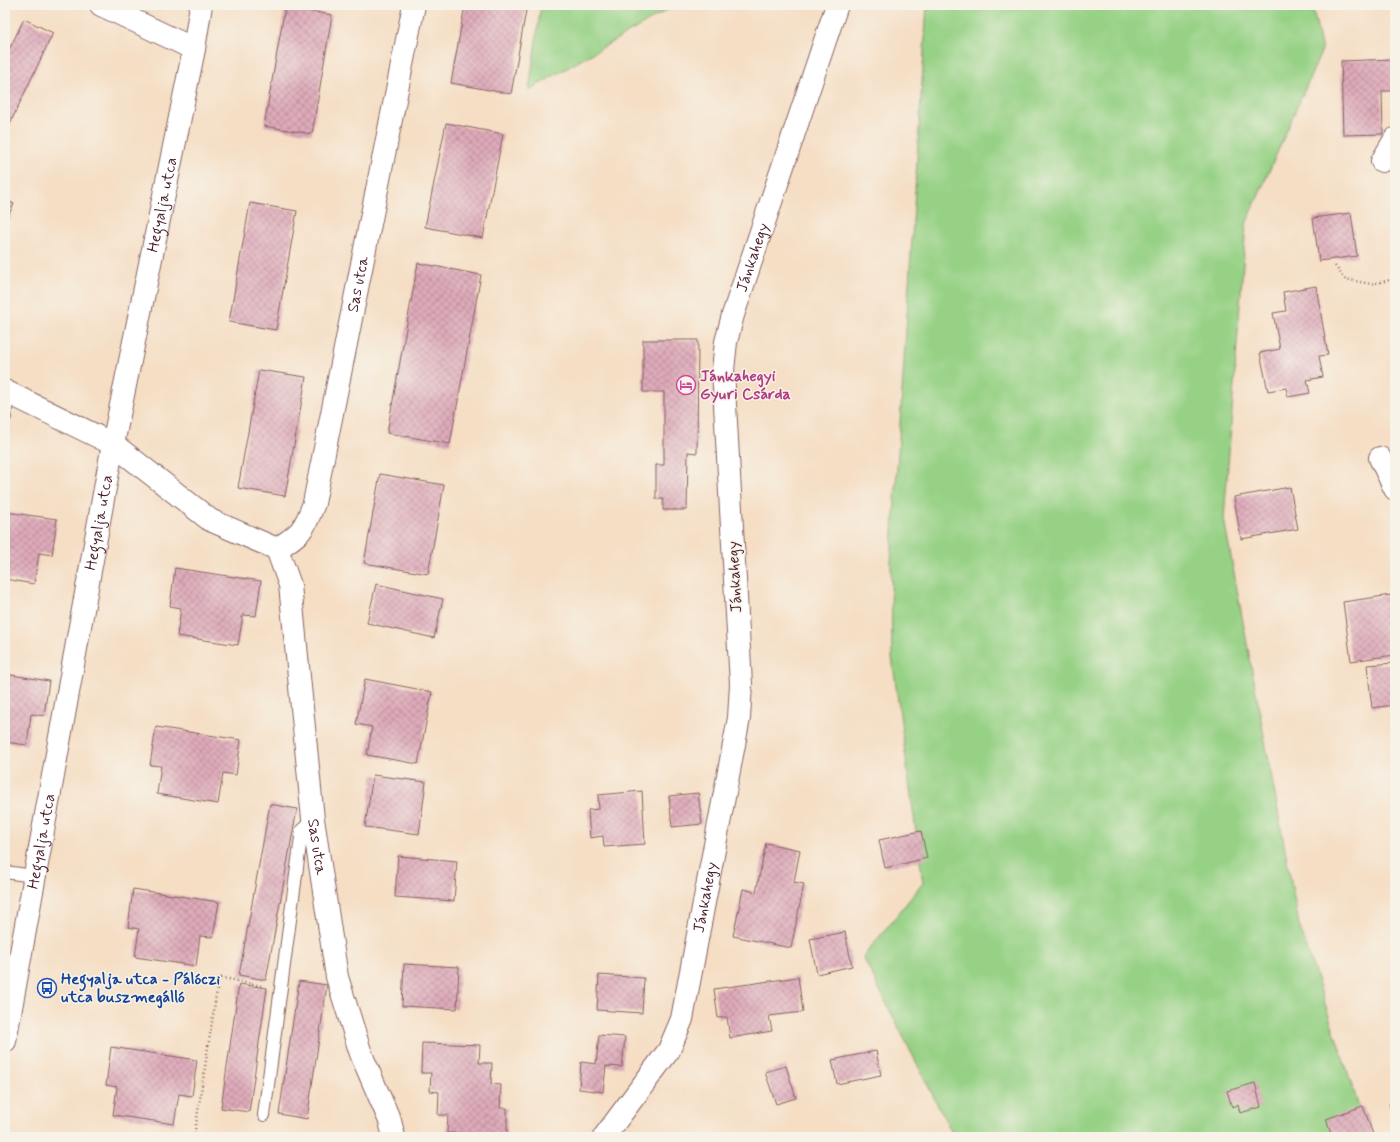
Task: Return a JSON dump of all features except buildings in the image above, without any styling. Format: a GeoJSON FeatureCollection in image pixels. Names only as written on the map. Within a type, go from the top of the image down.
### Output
{"type":"FeatureCollection","features":[{"type":"Feature","properties":{"kind":"street"},"geometry":{"type":"LineString","coordinates":[[100,5],[194,50]]}},
{"type":"Feature","properties":{"kind":"street","name":"Hegyalja utca"},"geometry":{"type":"LineString","coordinates":[[5,1041],[113,444],[194,50],[201,5]]}},
{"type":"Feature","properties":{"kind":"street","name":"Sas utca"},"geometry":{"type":"LineString","coordinates":[[394,1137],[390,1121],[359,1048],[337,978],[313,819],[290,585],[276,549],[300,533],[308,519],[314,503],[414,5]]}},
{"type":"Feature","properties":{"kind":"street","name":"Jánkahegy"},"geometry":{"type":"LineString","coordinates":[[604,1137],[670,1050],[682,1019],[739,718],[741,684],[723,370],[726,342],[732,315],[837,5]]}},
{"type":"Feature","properties":{"kind":"street"},"geometry":{"type":"LineString","coordinates":[[1382,161],[1395,139]]}},
{"type":"Feature","properties":{"kind":"street"},"geometry":{"type":"LineString","coordinates":[[7,392],[113,444],[210,520],[276,549]]}},
{"type":"Feature","properties":{"kind":"street"},"geometry":{"type":"LineString","coordinates":[[1380,458],[1395,489]]}},
{"type":"Feature","properties":{"kind":"lane"},"geometry":{"type":"LineString","coordinates":[[5,417],[7,392]]}},
{"type":"Feature","properties":{"kind":"lane"},"geometry":{"type":"LineString","coordinates":[[264,1114],[302,830],[313,819]]}},
{"type":"Feature","properties":{"kind":"lane"},"geometry":{"type":"LineString","coordinates":[[5,872],[34,876]]}},
{"type":"Feature","properties":{"kind":"path"},"geometry":{"type":"LineString","coordinates":[[1335,266],[1345,279],[1371,284],[1395,279]]}},
{"type":"Feature","properties":{"kind":"path"},"geometry":{"type":"LineString","coordinates":[[194,1137],[219,977],[273,988],[277,969],[283,970]]}},
{"type":"Feature","properties":{"kind":"green space"},"geometry":{"type":"Polygon","coordinates":[[[541,5],[676,5],[529,90],[541,5]]]}},
{"type":"Feature","properties":{"kind":"green space"},"geometry":{"type":"Polygon","coordinates":[[[927,5],[1312,5],[1322,50],[1246,224],[1224,519],[1299,925],[1369,1137],[954,1137],[863,957],[923,883],[892,657],[891,562],[927,5]]]}},
{"type":"Feature","properties":{"kind":"place","name":"Jánkahegyi Gyuri Csárda"},"geometry":{"type":"Point","coordinates":[686,385]}},
{"type":"Feature","properties":{"kind":"place","name":"Hegyalja utca - Pálóczi utca buszmegálló"},"geometry":{"type":"Point","coordinates":[47,988]}}]}
